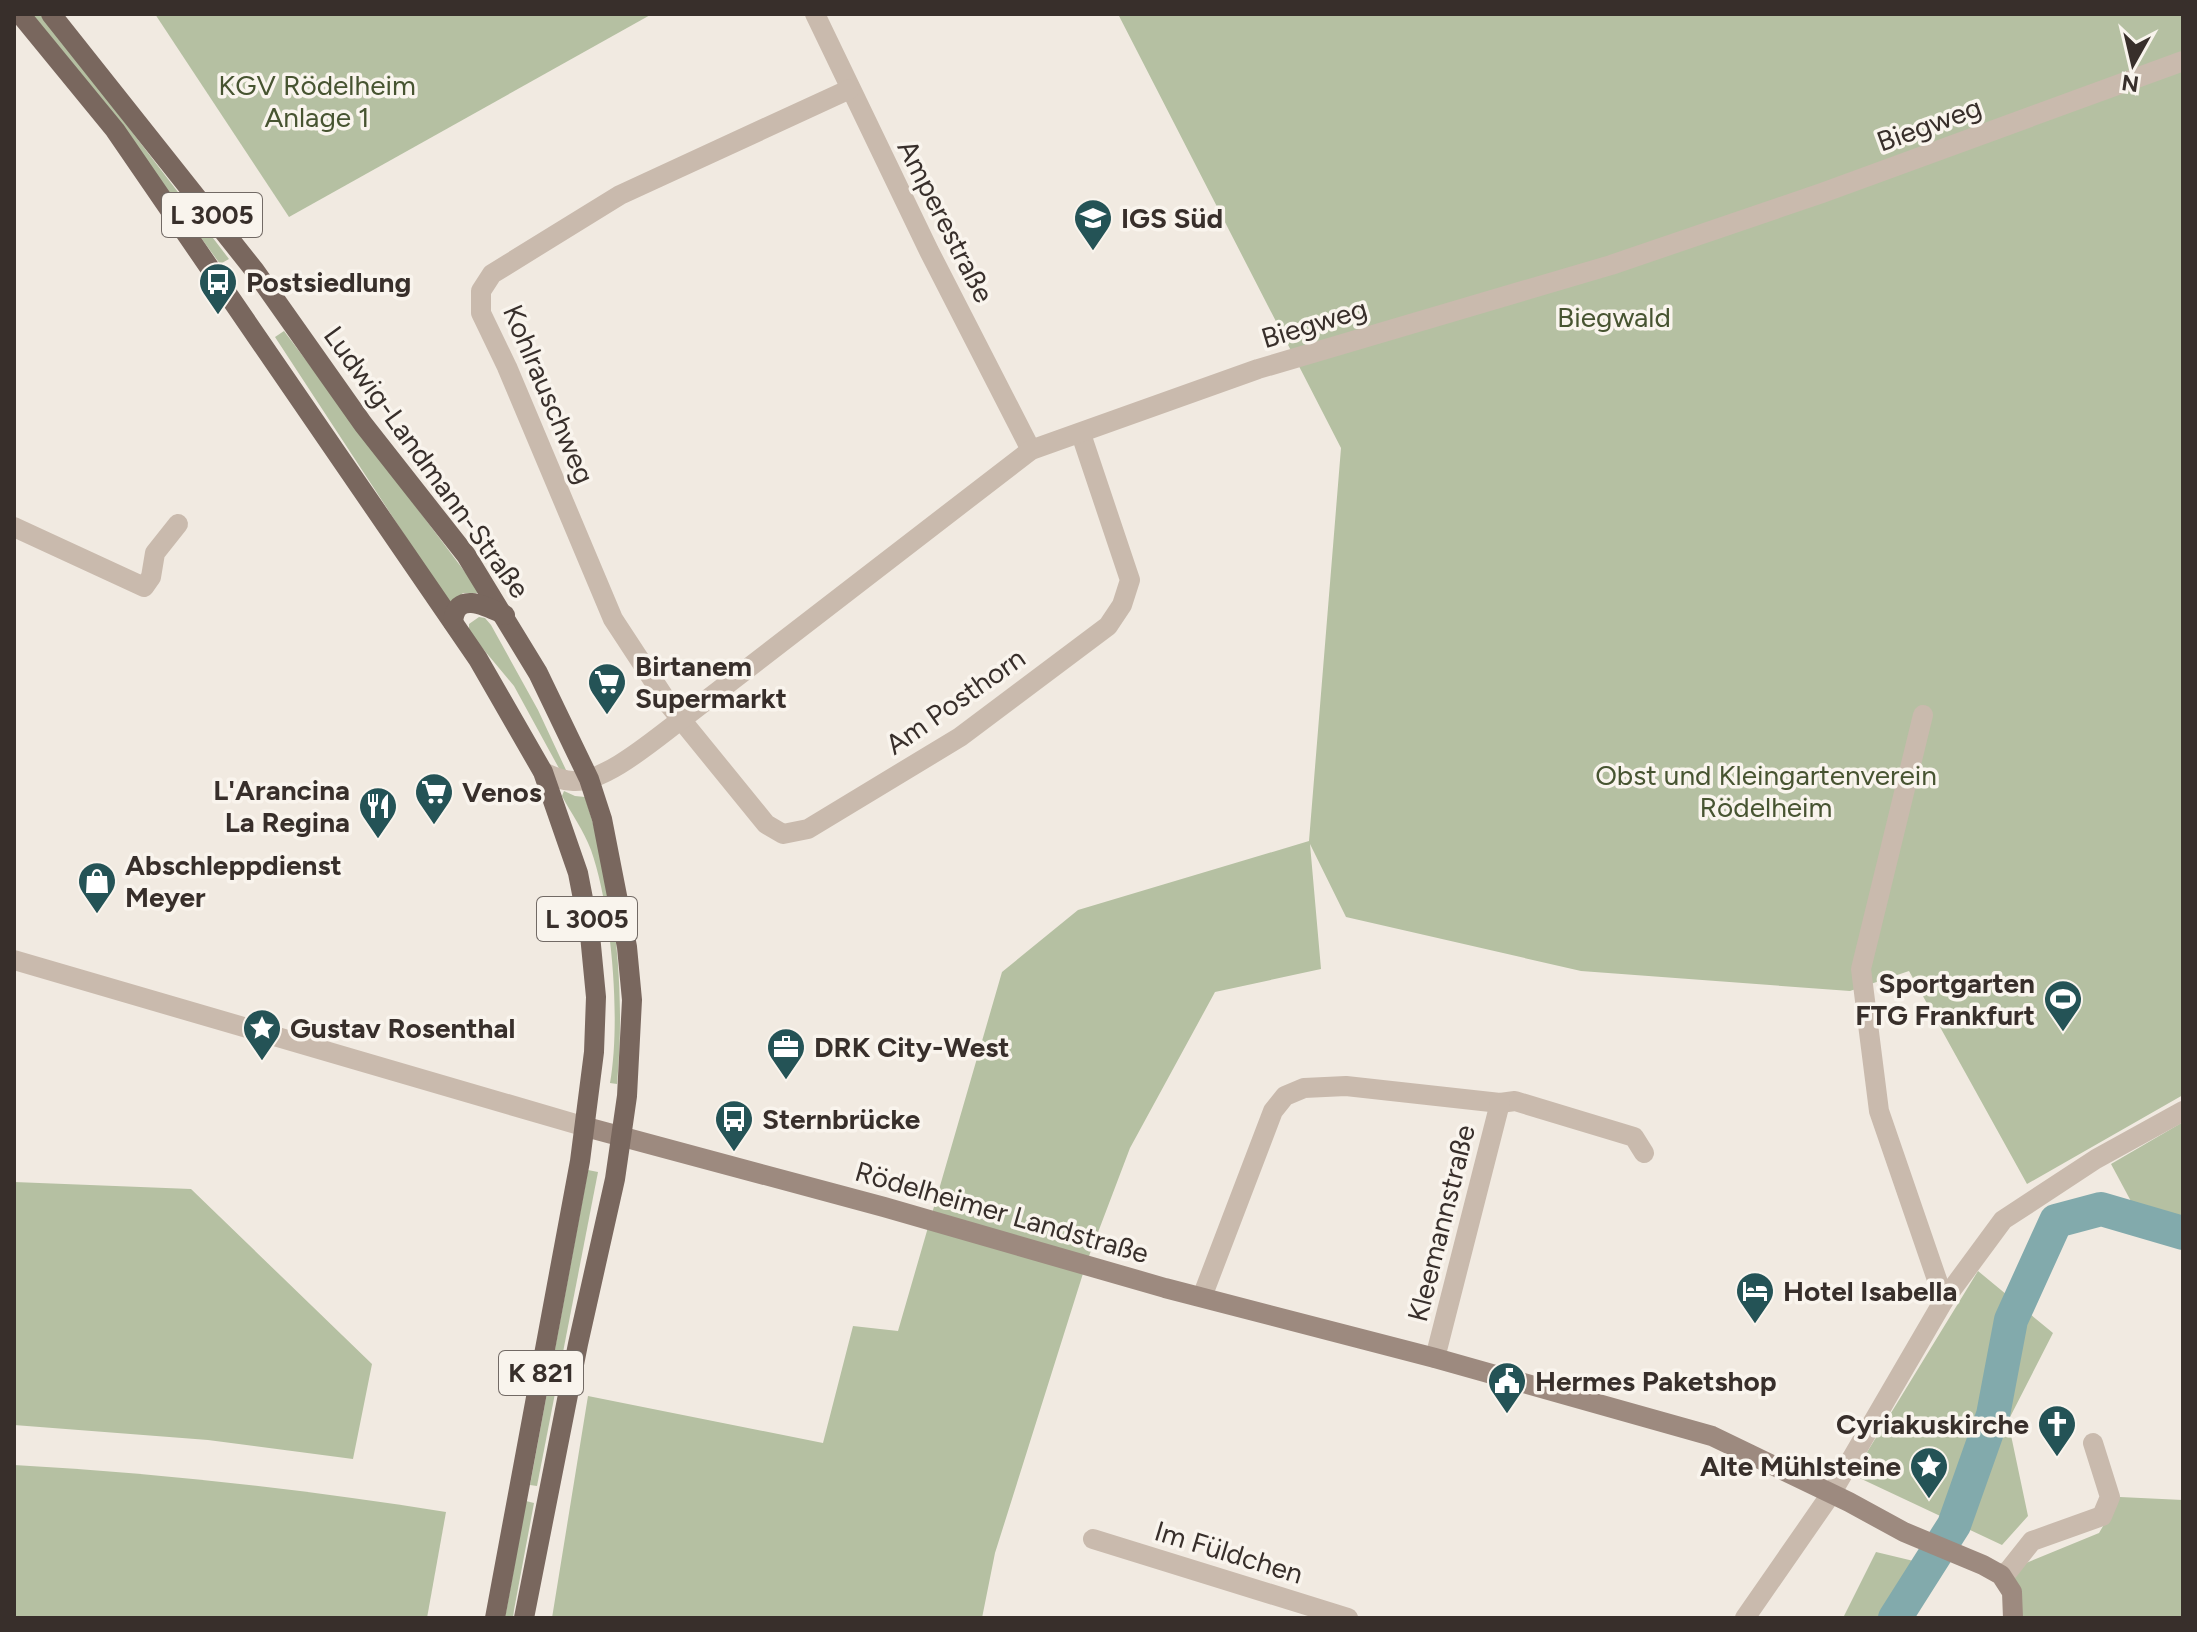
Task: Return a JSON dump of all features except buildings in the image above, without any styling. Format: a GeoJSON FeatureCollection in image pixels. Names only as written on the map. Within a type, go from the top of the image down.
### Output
{"type":"FeatureCollection","features":[{"type":"Feature","properties":{"kind":"main road","name":"L 3005"},"geometry":{"type":"LineString","coordinates":[[20,14],[115,130],[478,659],[543,772],[578,873],[590,935],[596,997],[586,1127]]}},
{"type":"Feature","properties":{"kind":"main road","name":"Ludwig-Landmann-Straße"},"geometry":{"type":"LineString","coordinates":[[51,14],[255,271],[363,424],[466,555],[538,673],[589,779],[612,858],[628,960],[632,1000],[630,1053],[615,1179],[578,1344],[524,1618]]}},
{"type":"Feature","properties":{"kind":"main road"},"geometry":{"type":"LineString","coordinates":[[453,622],[459,605],[469,602],[481,603],[505,615]]}},
{"type":"Feature","properties":{"kind":"main road","name":"Rödelheimer Landstraße"},"geometry":{"type":"LineString","coordinates":[[586,1127],[1712,1436],[1927,1543],[2001,1575]]}},
{"type":"Feature","properties":{"kind":"main road","name":"K 821"},"geometry":{"type":"LineString","coordinates":[[495,1618],[586,1127]]}},
{"type":"Feature","properties":{"kind":"main road"},"geometry":{"type":"LineString","coordinates":[[2001,1575],[2012,1592],[2013,1618]]}},
{"type":"Feature","properties":{"kind":"street","name":"Amperestraße"},"geometry":{"type":"LineString","coordinates":[[815,14],[929,251],[1031,450]]}},
{"type":"Feature","properties":{"kind":"street","name":"Biegweg"},"geometry":{"type":"LineString","coordinates":[[589,779],[623,761],[682,719],[1031,450],[1258,369],[1611,265],[1822,193],[2183,61]]}},
{"type":"Feature","properties":{"kind":"street","name":"Kohlrauschweg"},"geometry":{"type":"LineString","coordinates":[[682,719],[670,706],[613,619],[507,367],[481,313],[481,291],[492,274],[620,195],[850,89]]}},
{"type":"Feature","properties":{"kind":"street","name":"Am Posthorn"},"geometry":{"type":"LineString","coordinates":[[682,719],[766,824],[783,834],[808,829],[960,737],[1108,626],[1122,605],[1130,580],[1081,434]]}},
{"type":"Feature","properties":{"kind":"street"},"geometry":{"type":"LineString","coordinates":[[14,527],[144,587],[151,577],[155,553],[178,524]]}},
{"type":"Feature","properties":{"kind":"street"},"geometry":{"type":"LineString","coordinates":[[1923,715],[1861,969],[1879,1111],[1944,1300]]}},
{"type":"Feature","properties":{"kind":"street"},"geometry":{"type":"LineString","coordinates":[[543,772],[575,782],[589,779]]}},
{"type":"Feature","properties":{"kind":"street","name":"Rödelheimer Landstraße"},"geometry":{"type":"LineString","coordinates":[[14,960],[586,1127]]}},
{"type":"Feature","properties":{"kind":"street","name":"Kleemannstraße"},"geometry":{"type":"LineString","coordinates":[[1202,1297],[1273,1111],[1285,1096],[1304,1088],[1346,1086],[1500,1103],[1515,1101],[1634,1137],[1644,1153]]}},
{"type":"Feature","properties":{"kind":"street","name":"Kleemannstraße"},"geometry":{"type":"LineString","coordinates":[[1435,1358],[1500,1103]]}},
{"type":"Feature","properties":{"kind":"street"},"geometry":{"type":"LineString","coordinates":[[1745,1618],[1831,1494],[1944,1300],[2003,1220],[2096,1159],[2183,1111]]}},
{"type":"Feature","properties":{"kind":"street"},"geometry":{"type":"LineString","coordinates":[[2001,1575],[2009,1570],[2032,1541],[2102,1516],[2110,1497],[2093,1443]]}},
{"type":"Feature","properties":{"kind":"street","name":"Im Füldchen"},"geometry":{"type":"LineString","coordinates":[[1093,1539],[1348,1618]]}},
{"type":"Feature","properties":{"kind":"green space"},"geometry":{"type":"Polygon","coordinates":[[[32,14],[40,14],[55,31],[229,259],[220,264],[136,148],[32,14]]]}},
{"type":"Feature","properties":{"kind":"green space","name":"KGV Rödelheim Anlage 1"},"geometry":{"type":"Polygon","coordinates":[[[155,14],[652,14],[289,217],[155,14]]]}},
{"type":"Feature","properties":{"kind":"green space"},"geometry":{"type":"Polygon","coordinates":[[[1118,14],[2183,14],[2183,1095],[2027,1184],[1909,971],[1850,991],[1581,971],[1346,917],[1310,844],[1321,969],[1215,992],[1130,1148],[1086,1264],[995,1553],[982,1618],[552,1618],[588,1396],[823,1443],[853,1326],[898,1331],[1002,972],[1078,910],[1309,841],[1341,448],[1118,14]]]}},
{"type":"Feature","properties":{"kind":"green space"},"geometry":{"type":"Polygon","coordinates":[[[284,331],[480,592],[463,593],[451,606],[275,337],[284,331]]]}},
{"type":"Feature","properties":{"kind":"green space"},"geometry":{"type":"Polygon","coordinates":[[[479,617],[485,618],[491,625],[538,710],[566,770],[561,772],[514,686],[469,632],[469,624],[479,617]]]}},
{"type":"Feature","properties":{"kind":"green space"},"geometry":{"type":"Polygon","coordinates":[[[564,791],[585,797],[611,903],[619,974],[617,1084],[610,1083],[615,1029],[614,998],[604,903],[591,850],[562,796],[564,791]]]}},
{"type":"Feature","properties":{"kind":"green space"},"geometry":{"type":"Polygon","coordinates":[[[2183,1122],[2183,1217],[2140,1218],[2111,1164],[2183,1122]]]}},
{"type":"Feature","properties":{"kind":"green space"},"geometry":{"type":"Polygon","coordinates":[[[588,1170],[598,1172],[537,1486],[530,1485],[588,1170]]]}},
{"type":"Feature","properties":{"kind":"green space"},"geometry":{"type":"Polygon","coordinates":[[[14,1182],[191,1189],[372,1364],[353,1459],[208,1440],[14,1425],[14,1182]]]}},
{"type":"Feature","properties":{"kind":"green space"},"geometry":{"type":"Polygon","coordinates":[[[1978,1271],[2053,1333],[2008,1421],[2028,1516],[2002,1545],[1853,1475],[1978,1271]]]}},
{"type":"Feature","properties":{"kind":"green space"},"geometry":{"type":"Polygon","coordinates":[[[14,1465],[230,1483],[446,1512],[427,1618],[14,1618],[14,1465]]]}},
{"type":"Feature","properties":{"kind":"green space"},"geometry":{"type":"Polygon","coordinates":[[[2120,1497],[2183,1500],[2183,1618],[2018,1618],[2014,1568],[2099,1533],[2120,1497]]]}},
{"type":"Feature","properties":{"kind":"green space"},"geometry":{"type":"Polygon","coordinates":[[[526,1501],[534,1503],[513,1618],[505,1618],[526,1501]]]}},
{"type":"Feature","properties":{"kind":"green space"},"geometry":{"type":"Polygon","coordinates":[[[1876,1552],[1922,1563],[1912,1618],[1843,1618],[1876,1552]]]}},
{"type":"Feature","properties":{"kind":"waterway"},"geometry":{"type":"LineString","coordinates":[[1895,1618],[1954,1525],[1993,1415],[2011,1320],[2056,1221],[2101,1209],[2183,1233]]}},
{"type":"Feature","properties":{"kind":"place","name":"IGS Süd"},"geometry":{"type":"Point","coordinates":[1093,252]}},
{"type":"Feature","properties":{"kind":"place","name":"Postsiedlung"},"geometry":{"type":"Point","coordinates":[218,316]}},
{"type":"Feature","properties":{"kind":"place","name":"Birtanem Supermarkt"},"geometry":{"type":"Point","coordinates":[607,716]}},
{"type":"Feature","properties":{"kind":"place","name":"Venos"},"geometry":{"type":"Point","coordinates":[434,826]}},
{"type":"Feature","properties":{"kind":"place","name":"L'Arancina La Regina"},"geometry":{"type":"Point","coordinates":[378,840]}},
{"type":"Feature","properties":{"kind":"place","name":"Abschleppdienst Meyer"},"geometry":{"type":"Point","coordinates":[97,915]}},
{"type":"Feature","properties":{"kind":"place","name":"Sportgarten FTG Frankfurt"},"geometry":{"type":"Point","coordinates":[2063,1033]}},
{"type":"Feature","properties":{"kind":"place","name":"Gustav Rosenthal"},"geometry":{"type":"Point","coordinates":[262,1062]}},
{"type":"Feature","properties":{"kind":"place","name":"DRK City-West"},"geometry":{"type":"Point","coordinates":[786,1081]}},
{"type":"Feature","properties":{"kind":"place","name":"Sternbrücke"},"geometry":{"type":"Point","coordinates":[734,1153]}},
{"type":"Feature","properties":{"kind":"place","name":"Hotel Isabella"},"geometry":{"type":"Point","coordinates":[1755,1325]}},
{"type":"Feature","properties":{"kind":"place","name":"Hermes Paketshop"},"geometry":{"type":"Point","coordinates":[1507,1415]}},
{"type":"Feature","properties":{"kind":"place","name":"Cyriakuskirche"},"geometry":{"type":"Point","coordinates":[2057,1458]}},
{"type":"Feature","properties":{"kind":"place","name":"Alte Mühlsteine"},"geometry":{"type":"Point","coordinates":[1929,1500]}},
{"type":"Feature","properties":{"kind":"park label","name":"Biegwald"},"geometry":{"type":"Point","coordinates":[1614,317]}},
{"type":"Feature","properties":{"kind":"park label","name":"Obst und Kleingartenverein Rödelheim"},"geometry":{"type":"Point","coordinates":[1766,791]}}]}
